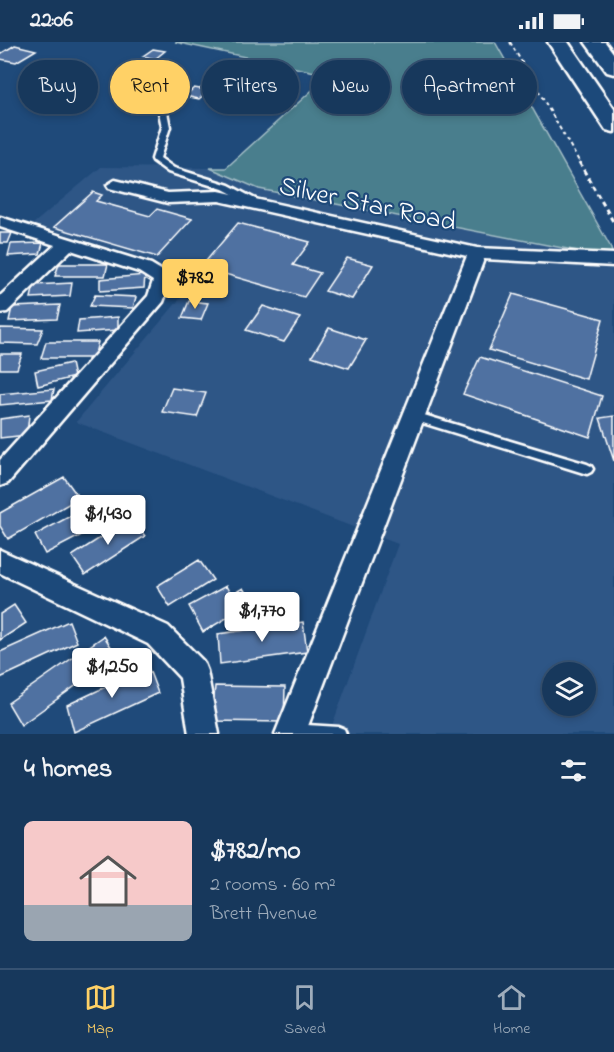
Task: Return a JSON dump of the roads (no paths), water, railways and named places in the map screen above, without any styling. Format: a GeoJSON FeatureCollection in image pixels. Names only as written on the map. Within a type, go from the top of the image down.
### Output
{"type":"FeatureCollection","features":[{"type":"Feature","properties":{"kind":"main road"},"geometry":{"type":"LineString","coordinates":[[558,42],[614,125]]}},
{"type":"Feature","properties":{"kind":"main road"},"geometry":{"type":"LineString","coordinates":[[595,42],[614,68]]}},
{"type":"Feature","properties":{"kind":"street","name":"Silver Star Road"},"geometry":{"type":"LineString","coordinates":[[115,184],[168,198],[219,196],[477,253],[614,260]]}},
{"type":"Feature","properties":{"kind":"street"},"geometry":{"type":"LineString","coordinates":[[0,222],[145,268],[164,279],[156,298],[0,476]]}},
{"type":"Feature","properties":{"kind":"street"},"geometry":{"type":"LineString","coordinates":[[0,307],[67,244]]}},
{"type":"Feature","properties":{"kind":"street"},"geometry":{"type":"LineString","coordinates":[[291,733],[477,253]]}},
{"type":"Feature","properties":{"kind":"street"},"geometry":{"type":"LineString","coordinates":[[0,561],[158,635],[193,671],[204,734]]}},
{"type":"Feature","properties":{"kind":"lane"},"geometry":{"type":"LineString","coordinates":[[163,114],[166,127],[156,159],[164,167],[226,187],[259,206]]}},
{"type":"Feature","properties":{"kind":"lane"},"geometry":{"type":"LineString","coordinates":[[414,416],[587,469]]}},
{"type":"Feature","properties":{"kind":"lane"},"geometry":{"type":"LineString","coordinates":[[291,733],[339,734]]}}]}
